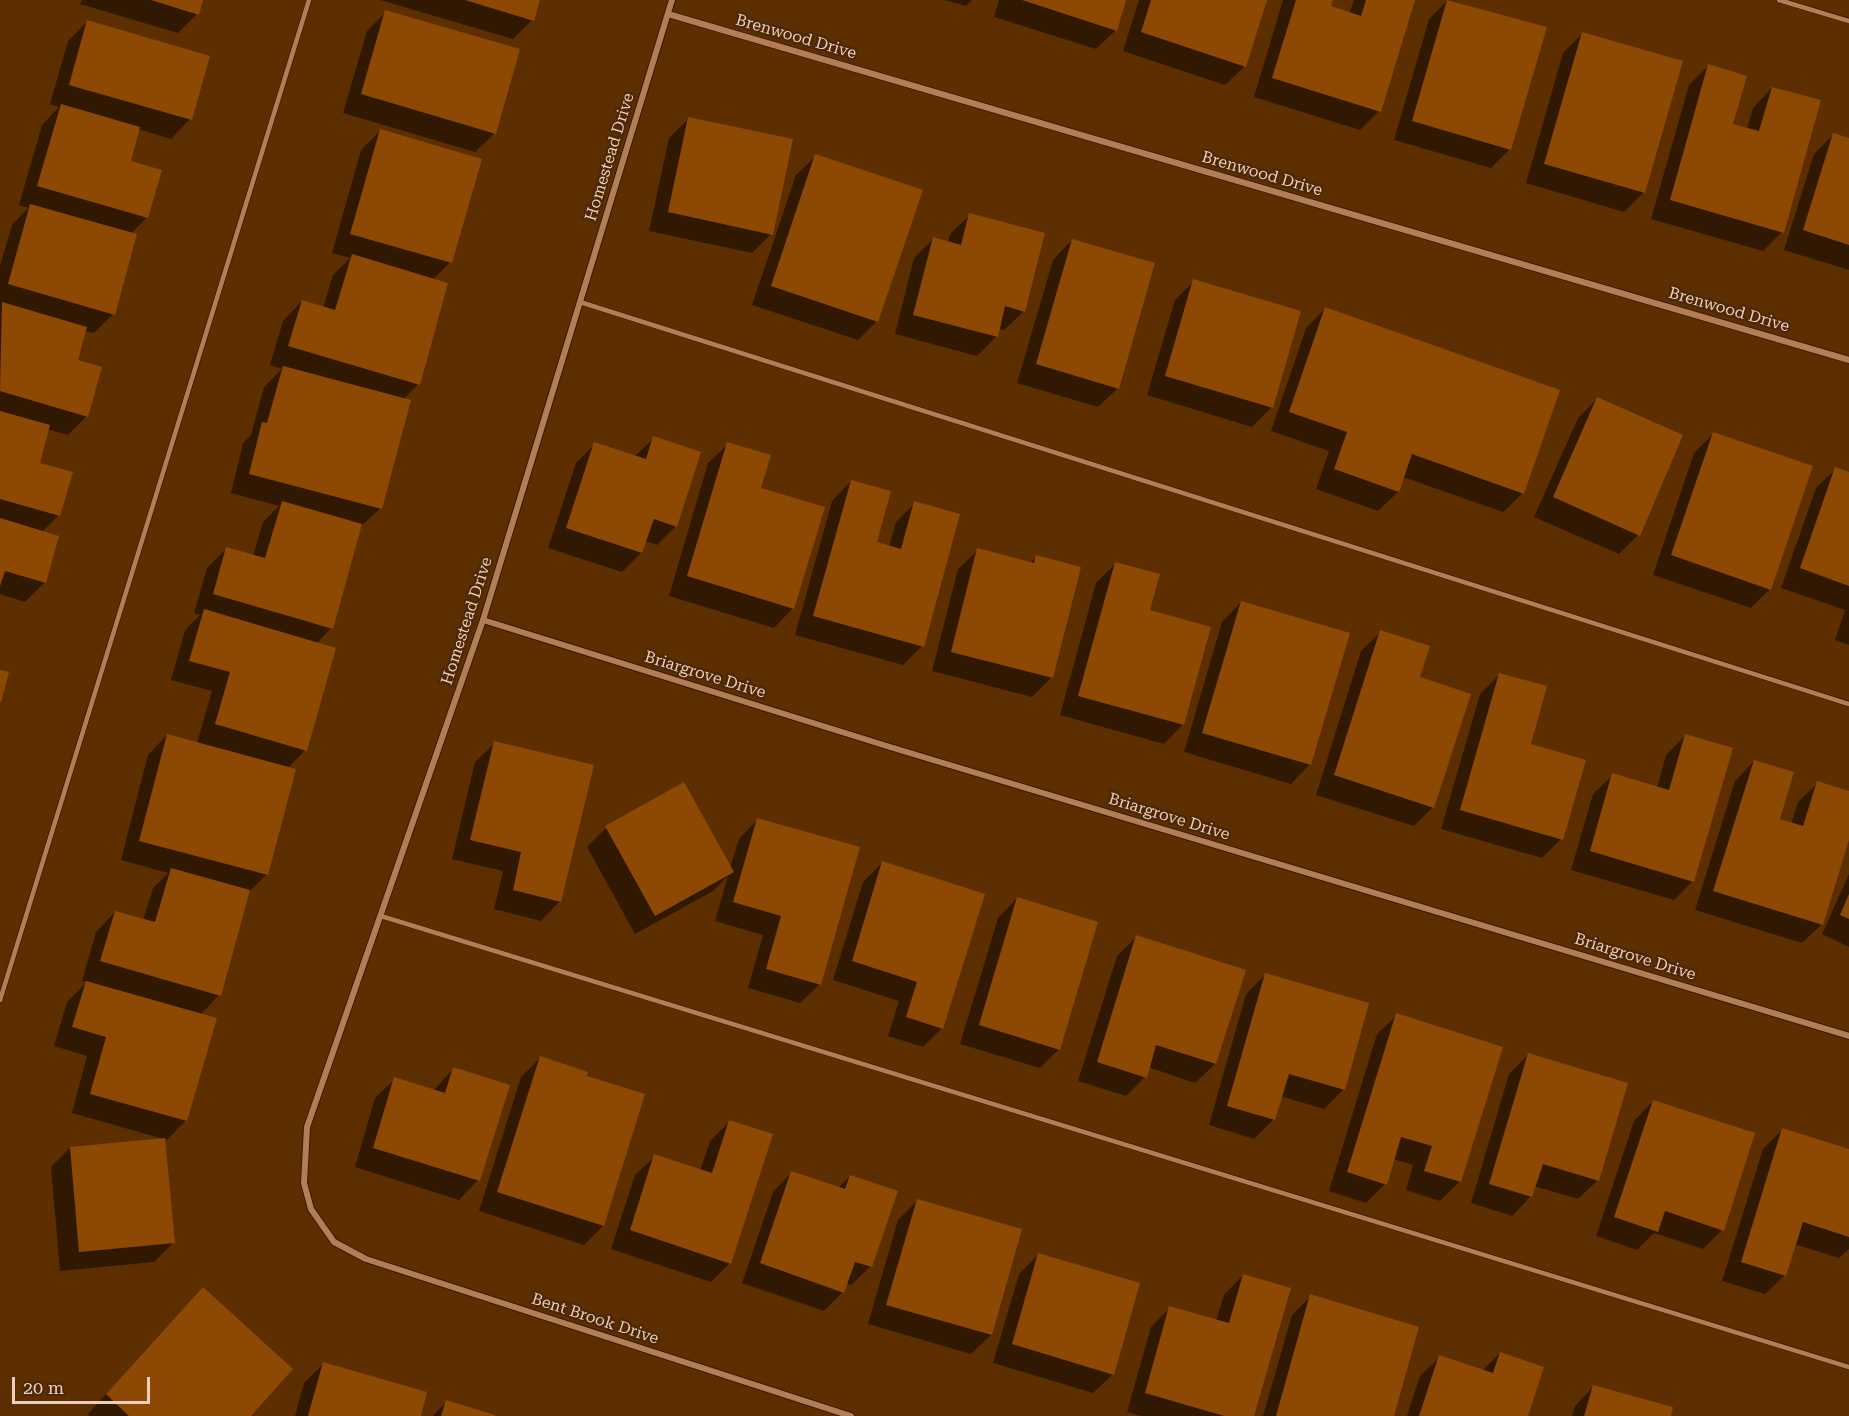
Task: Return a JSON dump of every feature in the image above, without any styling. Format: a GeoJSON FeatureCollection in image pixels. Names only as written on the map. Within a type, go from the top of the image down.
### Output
{"type":"FeatureCollection","features":[{"type":"Feature","properties":{"kind":"street","name":"Homestead Drive"},"geometry":{"type":"LineString","coordinates":[[334,1242],[311,1209],[304,1183],[307,1127],[483,620],[672,0]]}},
{"type":"Feature","properties":{"kind":"street","name":"Brenwood Drive"},"geometry":{"type":"LineString","coordinates":[[668,14],[1849,360]]}},
{"type":"Feature","properties":{"kind":"street","name":"Briargrove Drive"},"geometry":{"type":"LineString","coordinates":[[483,620],[890,747],[1849,1036]]}},
{"type":"Feature","properties":{"kind":"street","name":"Bent Brook Drive"},"geometry":{"type":"LineString","coordinates":[[334,1242],[366,1259],[851,1416]]}},
{"type":"Feature","properties":{"kind":"lane"},"geometry":{"type":"LineString","coordinates":[[0,1000],[309,0]]}},
{"type":"Feature","properties":{"kind":"lane"},"geometry":{"type":"LineString","coordinates":[[1779,0],[1849,21]]}},
{"type":"Feature","properties":{"kind":"lane"},"geometry":{"type":"LineString","coordinates":[[580,302],[1849,704]]}},
{"type":"Feature","properties":{"kind":"lane"},"geometry":{"type":"LineString","coordinates":[[381,916],[1849,1367]]}},
{"type":"Feature","properties":{"kind":"building"},"geometry":{"type":"Polygon","coordinates":[[[151,0],[203,0],[199,15],[151,0]]]}},
{"type":"Feature","properties":{"kind":"building"},"geometry":{"type":"Polygon","coordinates":[[[465,0],[540,0],[534,21],[465,0]]]}},
{"type":"Feature","properties":{"kind":"building"},"geometry":{"type":"Polygon","coordinates":[[[1022,0],[1126,0],[1117,31],[1022,0]]]}},
{"type":"Feature","properties":{"kind":"building"},"geometry":{"type":"Polygon","coordinates":[[[1151,0],[1267,0],[1246,67],[1141,32],[1151,0]]]}},
{"type":"Feature","properties":{"kind":"building"},"geometry":{"type":"Polygon","coordinates":[[[1296,0],[1333,0],[1331,6],[1361,16],[1366,0],[1415,0],[1381,112],[1272,78],[1296,0]]]}},
{"type":"Feature","properties":{"kind":"building"},"geometry":{"type":"Polygon","coordinates":[[[1447,0],[1547,27],[1511,150],[1412,121],[1447,0]]]}},
{"type":"Feature","properties":{"kind":"building"},"geometry":{"type":"Polygon","coordinates":[[[385,10],[520,49],[496,134],[361,94],[385,10]]]}},
{"type":"Feature","properties":{"kind":"building"},"geometry":{"type":"Polygon","coordinates":[[[87,20],[210,56],[192,120],[69,85],[87,20]]]}},
{"type":"Feature","properties":{"kind":"building"},"geometry":{"type":"Polygon","coordinates":[[[1582,32],[1683,61],[1645,193],[1544,164],[1582,32]]]}},
{"type":"Feature","properties":{"kind":"building"},"geometry":{"type":"Polygon","coordinates":[[[1708,64],[1747,76],[1733,124],[1759,131],[1772,87],[1821,100],[1784,233],[1670,200],[1708,64]]]}},
{"type":"Feature","properties":{"kind":"building"},"geometry":{"type":"Polygon","coordinates":[[[61,104],[140,127],[131,161],[162,170],[148,218],[37,186],[61,104]]]}},
{"type":"Feature","properties":{"kind":"building"},"geometry":{"type":"Polygon","coordinates":[[[688,117],[793,139],[773,235],[668,212],[688,117]]]}},
{"type":"Feature","properties":{"kind":"building"},"geometry":{"type":"Polygon","coordinates":[[[380,129],[482,159],[452,263],[350,234],[380,129]]]}},
{"type":"Feature","properties":{"kind":"building"},"geometry":{"type":"Polygon","coordinates":[[[1833,133],[1849,138],[1849,245],[1803,230],[1833,133]]]}},
{"type":"Feature","properties":{"kind":"building"},"geometry":{"type":"Polygon","coordinates":[[[815,154],[923,190],[878,322],[771,286],[815,154]]]}},
{"type":"Feature","properties":{"kind":"building"},"geometry":{"type":"Polygon","coordinates":[[[30,204],[137,234],[115,315],[8,284],[30,204]]]}},
{"type":"Feature","properties":{"kind":"building"},"geometry":{"type":"Polygon","coordinates":[[[969,213],[1045,233],[1025,312],[1005,306],[998,337],[913,315],[933,237],[961,245],[969,213]]]}},
{"type":"Feature","properties":{"kind":"building"},"geometry":{"type":"Polygon","coordinates":[[[1072,239],[1155,263],[1119,389],[1036,364],[1072,239]]]}},
{"type":"Feature","properties":{"kind":"building"},"geometry":{"type":"Polygon","coordinates":[[[352,254],[448,283],[420,385],[288,346],[302,300],[335,310],[352,254]]]}},
{"type":"Feature","properties":{"kind":"building"},"geometry":{"type":"Polygon","coordinates":[[[1193,279],[1301,311],[1273,408],[1165,376],[1193,279]]]}},
{"type":"Feature","properties":{"kind":"building"},"geometry":{"type":"Polygon","coordinates":[[[2,302],[87,327],[78,360],[102,367],[88,417],[0,391],[2,302]]]}},
{"type":"Feature","properties":{"kind":"building"},"geometry":{"type":"Polygon","coordinates":[[[1325,307],[1560,390],[1524,494],[1412,454],[1399,492],[1334,469],[1347,432],[1289,412],[1325,307]]]}},
{"type":"Feature","properties":{"kind":"building"},"geometry":{"type":"Polygon","coordinates":[[[283,366],[411,400],[382,509],[249,474],[262,422],[267,423],[283,366]]]}},
{"type":"Feature","properties":{"kind":"building"},"geometry":{"type":"Polygon","coordinates":[[[1597,397],[1683,435],[1640,536],[1553,497],[1597,397]]]}},
{"type":"Feature","properties":{"kind":"building"},"geometry":{"type":"Polygon","coordinates":[[[0,411],[50,425],[40,463],[73,472],[60,516],[0,499],[0,411]]]}},
{"type":"Feature","properties":{"kind":"building"},"geometry":{"type":"Polygon","coordinates":[[[1713,432],[1813,466],[1771,590],[1671,555],[1713,432]]]}},
{"type":"Feature","properties":{"kind":"building"},"geometry":{"type":"Polygon","coordinates":[[[653,436],[701,452],[677,527],[654,519],[642,553],[566,528],[594,442],[646,459],[653,436]]]}},
{"type":"Feature","properties":{"kind":"building"},"geometry":{"type":"Polygon","coordinates":[[[727,442],[771,455],[761,488],[825,507],[794,609],[687,576],[727,442]]]}},
{"type":"Feature","properties":{"kind":"building"},"geometry":{"type":"Polygon","coordinates":[[[1835,467],[1849,472],[1849,586],[1800,568],[1835,467]]]}},
{"type":"Feature","properties":{"kind":"building"},"geometry":{"type":"Polygon","coordinates":[[[851,480],[891,491],[877,542],[901,549],[914,501],[960,514],[924,647],[813,616],[851,480]]]}},
{"type":"Feature","properties":{"kind":"building"},"geometry":{"type":"Polygon","coordinates":[[[282,501],[362,524],[333,629],[213,594],[226,547],[265,558],[282,501]]]}},
{"type":"Feature","properties":{"kind":"building"},"geometry":{"type":"Polygon","coordinates":[[[0,518],[59,536],[46,583],[5,571],[0,586],[0,518]]]}},
{"type":"Feature","properties":{"kind":"building"},"geometry":{"type":"Polygon","coordinates":[[[977,548],[1034,563],[1036,555],[1081,567],[1053,678],[951,652],[977,548]]]}},
{"type":"Feature","properties":{"kind":"building"},"geometry":{"type":"Polygon","coordinates":[[[1115,562],[1160,574],[1150,610],[1211,627],[1184,725],[1078,696],[1115,562]]]}},
{"type":"Feature","properties":{"kind":"building"},"geometry":{"type":"Polygon","coordinates":[[[1241,601],[1350,633],[1311,765],[1202,733],[1241,601]]]}},
{"type":"Feature","properties":{"kind":"building"},"geometry":{"type":"Polygon","coordinates":[[[204,609],[336,648],[307,751],[215,724],[230,672],[189,661],[204,609]]]}},
{"type":"Feature","properties":{"kind":"building"},"geometry":{"type":"Polygon","coordinates":[[[1380,630],[1430,646],[1420,677],[1471,694],[1434,808],[1334,775],[1380,630]]]}},
{"type":"Feature","properties":{"kind":"building"},"geometry":{"type":"Polygon","coordinates":[[[0,670],[9,672],[1,702],[0,702],[0,670]]]}},
{"type":"Feature","properties":{"kind":"building"},"geometry":{"type":"Polygon","coordinates":[[[1499,673],[1547,686],[1531,744],[1586,760],[1563,840],[1460,810],[1499,673]]]}},
{"type":"Feature","properties":{"kind":"building"},"geometry":{"type":"Polygon","coordinates":[[[167,734],[296,769],[268,875],[139,841],[167,734]]]}},
{"type":"Feature","properties":{"kind":"building"},"geometry":{"type":"Polygon","coordinates":[[[1685,734],[1733,748],[1694,882],[1590,851],[1612,773],[1669,790],[1685,734]]]}},
{"type":"Feature","properties":{"kind":"building"},"geometry":{"type":"Polygon","coordinates":[[[494,741],[594,765],[561,902],[513,890],[521,852],[470,840],[494,741]]]}},
{"type":"Feature","properties":{"kind":"building"},"geometry":{"type":"Polygon","coordinates":[[[1754,760],[1794,772],[1780,819],[1803,826],[1817,781],[1849,791],[1849,840],[1823,925],[1713,891],[1754,760]]]}},
{"type":"Feature","properties":{"kind":"building"},"geometry":{"type":"Polygon","coordinates":[[[684,782],[734,872],[655,916],[605,826],[684,782]]]}},
{"type":"Feature","properties":{"kind":"building"},"geometry":{"type":"Polygon","coordinates":[[[757,818],[860,847],[821,985],[766,969],[781,916],[733,902],[757,818]]]}},
{"type":"Feature","properties":{"kind":"building"},"geometry":{"type":"Polygon","coordinates":[[[882,861],[985,894],[943,1029],[906,1017],[917,982],[852,961],[882,861]]]}},
{"type":"Feature","properties":{"kind":"building"},"geometry":{"type":"Polygon","coordinates":[[[171,868],[250,890],[221,996],[100,961],[115,911],[155,922],[171,868]]]}},
{"type":"Feature","properties":{"kind":"building"},"geometry":{"type":"Polygon","coordinates":[[[1849,894],[1849,919],[1840,915],[1849,894]]]}},
{"type":"Feature","properties":{"kind":"building"},"geometry":{"type":"Polygon","coordinates":[[[1017,897],[1098,922],[1060,1050],[979,1025],[1017,897]]]}},
{"type":"Feature","properties":{"kind":"building"},"geometry":{"type":"Polygon","coordinates":[[[1136,935],[1246,970],[1216,1064],[1156,1045],[1147,1078],[1097,1062],[1136,935]]]}},
{"type":"Feature","properties":{"kind":"building"},"geometry":{"type":"Polygon","coordinates":[[[1265,973],[1369,1003],[1345,1090],[1289,1074],[1275,1120],[1227,1106],[1265,973]]]}},
{"type":"Feature","properties":{"kind":"building"},"geometry":{"type":"Polygon","coordinates":[[[86,981],[217,1018],[187,1121],[90,1094],[106,1037],[72,1027],[86,981]]]}},
{"type":"Feature","properties":{"kind":"building"},"geometry":{"type":"Polygon","coordinates":[[[1396,1013],[1503,1047],[1461,1182],[1424,1171],[1432,1146],[1401,1137],[1387,1185],[1347,1172],[1396,1013]]]}},
{"type":"Feature","properties":{"kind":"building"},"geometry":{"type":"Polygon","coordinates":[[[1528,1053],[1628,1083],[1599,1181],[1543,1164],[1532,1197],[1489,1184],[1528,1053]]]}},
{"type":"Feature","properties":{"kind":"building"},"geometry":{"type":"Polygon","coordinates":[[[540,1056],[588,1072],[587,1076],[645,1094],[604,1226],[497,1192],[540,1056]]]}},
{"type":"Feature","properties":{"kind":"building"},"geometry":{"type":"Polygon","coordinates":[[[453,1067],[510,1085],[480,1181],[373,1148],[394,1077],[445,1093],[453,1067]]]}},
{"type":"Feature","properties":{"kind":"building"},"geometry":{"type":"Polygon","coordinates":[[[1653,1100],[1755,1133],[1724,1231],[1665,1211],[1658,1232],[1614,1217],[1653,1100]]]}},
{"type":"Feature","properties":{"kind":"building"},"geometry":{"type":"Polygon","coordinates":[[[729,1120],[773,1134],[731,1264],[630,1230],[654,1154],[712,1173],[729,1120]]]}},
{"type":"Feature","properties":{"kind":"building"},"geometry":{"type":"Polygon","coordinates":[[[1782,1128],[1849,1149],[1849,1237],[1803,1222],[1786,1276],[1741,1262],[1782,1128]]]}},
{"type":"Feature","properties":{"kind":"building"},"geometry":{"type":"Polygon","coordinates":[[[165,1138],[175,1243],[79,1252],[70,1147],[165,1138]]]}},
{"type":"Feature","properties":{"kind":"building"},"geometry":{"type":"Polygon","coordinates":[[[791,1171],[845,1189],[850,1175],[898,1191],[872,1267],[855,1262],[844,1293],[760,1263],[791,1171]]]}},
{"type":"Feature","properties":{"kind":"building"},"geometry":{"type":"Polygon","coordinates":[[[917,1199],[1022,1229],[992,1335],[886,1305],[917,1199]]]}},
{"type":"Feature","properties":{"kind":"building"},"geometry":{"type":"Polygon","coordinates":[[[1038,1253],[1140,1283],[1114,1375],[1012,1344],[1038,1253]]]}},
{"type":"Feature","properties":{"kind":"building"},"geometry":{"type":"Polygon","coordinates":[[[1243,1274],[1291,1288],[1254,1416],[1224,1416],[1145,1393],[1169,1306],[1229,1323],[1243,1274]]]}},
{"type":"Feature","properties":{"kind":"building"},"geometry":{"type":"Polygon","coordinates":[[[203,1287],[293,1369],[251,1416],[129,1416],[106,1394],[203,1287]]]}},
{"type":"Feature","properties":{"kind":"building"},"geometry":{"type":"Polygon","coordinates":[[[1310,1294],[1419,1327],[1394,1416],[1276,1416],[1310,1294]]]}},
{"type":"Feature","properties":{"kind":"building"},"geometry":{"type":"Polygon","coordinates":[[[1500,1352],[1544,1367],[1528,1416],[1419,1416],[1439,1355],[1493,1373],[1500,1352]]]}},
{"type":"Feature","properties":{"kind":"building"},"geometry":{"type":"Polygon","coordinates":[[[323,1362],[427,1392],[421,1416],[308,1416],[323,1362]]]}},
{"type":"Feature","properties":{"kind":"building"},"geometry":{"type":"Polygon","coordinates":[[[1593,1385],[1673,1407],[1671,1416],[1584,1416],[1593,1385]]]}},
{"type":"Feature","properties":{"kind":"building"},"geometry":{"type":"Polygon","coordinates":[[[446,1400],[495,1415],[495,1416],[441,1416],[446,1400]]]}}]}
